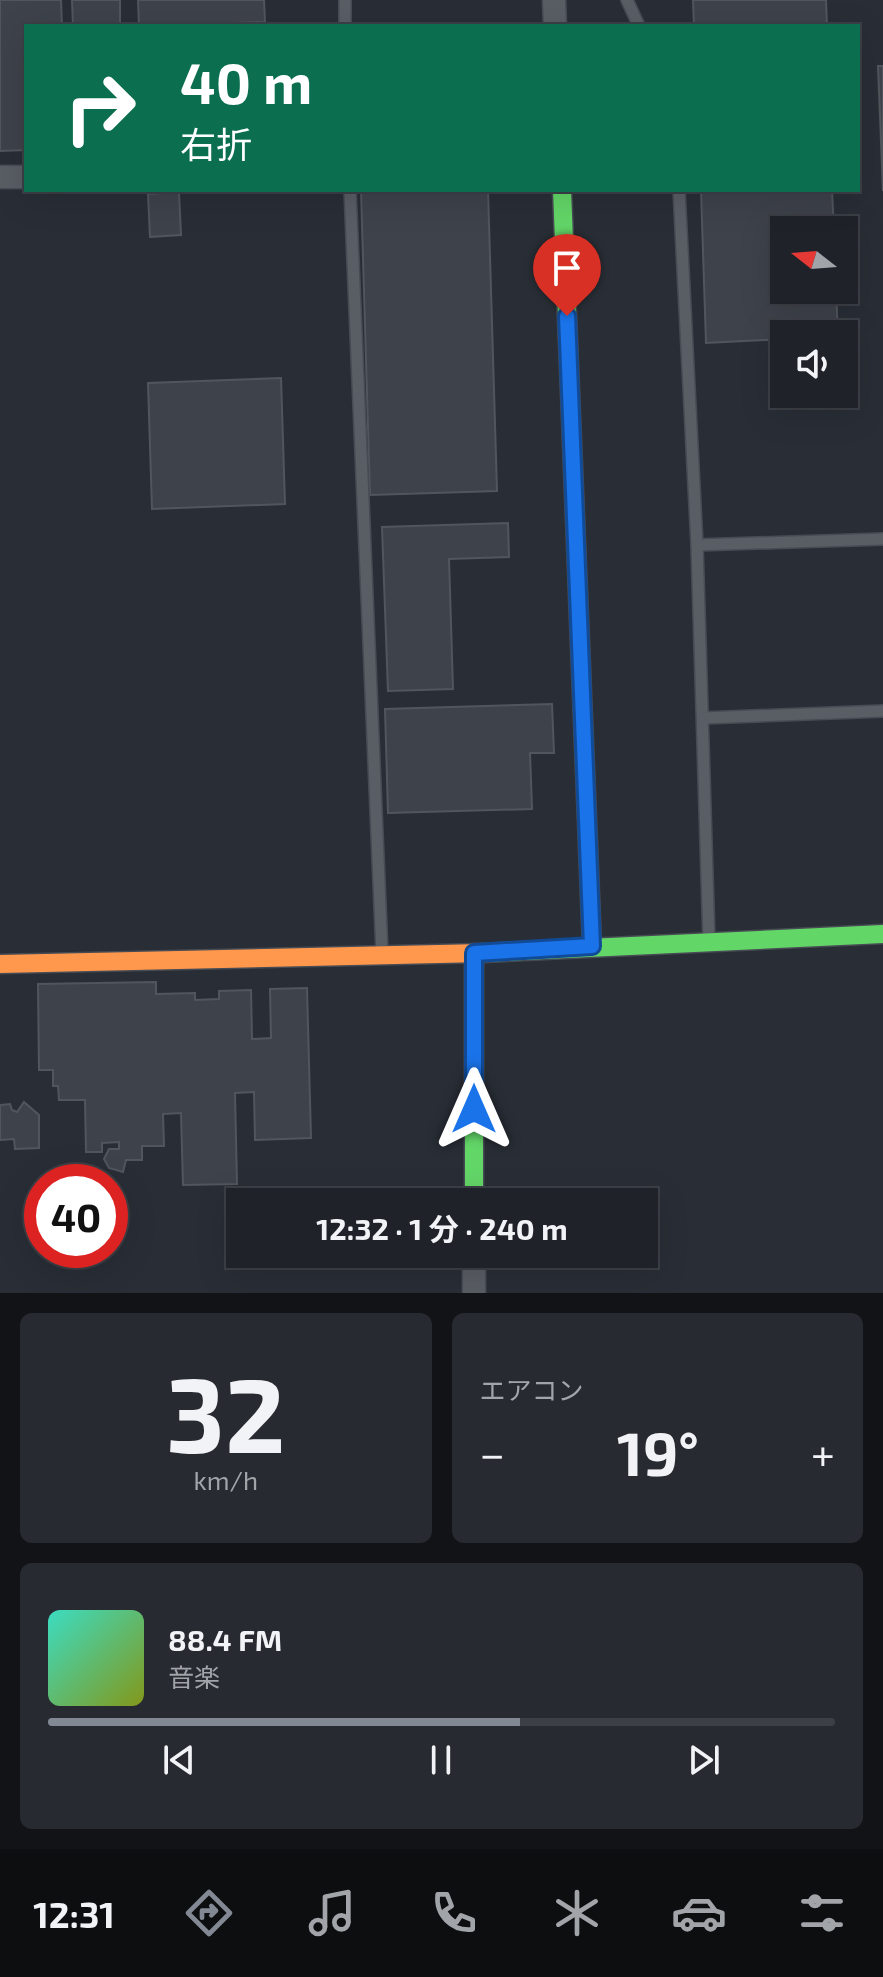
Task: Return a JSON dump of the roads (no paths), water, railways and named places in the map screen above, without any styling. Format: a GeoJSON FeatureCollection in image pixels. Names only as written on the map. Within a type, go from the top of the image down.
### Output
{"type":"FeatureCollection","features":[{"type":"Feature","properties":{"kind":"street"},"geometry":{"type":"LineString","coordinates":[[554,0],[555,24]]}},
{"type":"Feature","properties":{"kind":"street"},"geometry":{"type":"LineString","coordinates":[[0,177],[24,177]]}},
{"type":"Feature","properties":{"kind":"street"},"geometry":{"type":"LineString","coordinates":[[562,192],[592,946]]}},
{"type":"Feature","properties":{"kind":"street"},"geometry":{"type":"LineString","coordinates":[[0,964],[474,953],[883,934]]}},
{"type":"Feature","properties":{"kind":"street"},"geometry":{"type":"LineString","coordinates":[[474,953],[474,1188]]}},
{"type":"Feature","properties":{"kind":"street"},"geometry":{"type":"LineString","coordinates":[[474,1268],[474,1293]]}},
{"type":"Feature","properties":{"kind":"lane"},"geometry":{"type":"LineString","coordinates":[[345,0],[345,24]]}},
{"type":"Feature","properties":{"kind":"lane"},"geometry":{"type":"LineString","coordinates":[[627,0],[638,24]]}},
{"type":"Feature","properties":{"kind":"lane"},"geometry":{"type":"LineString","coordinates":[[350,192],[382,955]]}},
{"type":"Feature","properties":{"kind":"lane"},"geometry":{"type":"LineString","coordinates":[[679,192],[697,545],[709,942]]}},
{"type":"Feature","properties":{"kind":"lane"},"geometry":{"type":"LineString","coordinates":[[697,545],[883,539]]}},
{"type":"Feature","properties":{"kind":"lane"},"geometry":{"type":"LineString","coordinates":[[703,718],[883,711]]}}]}
